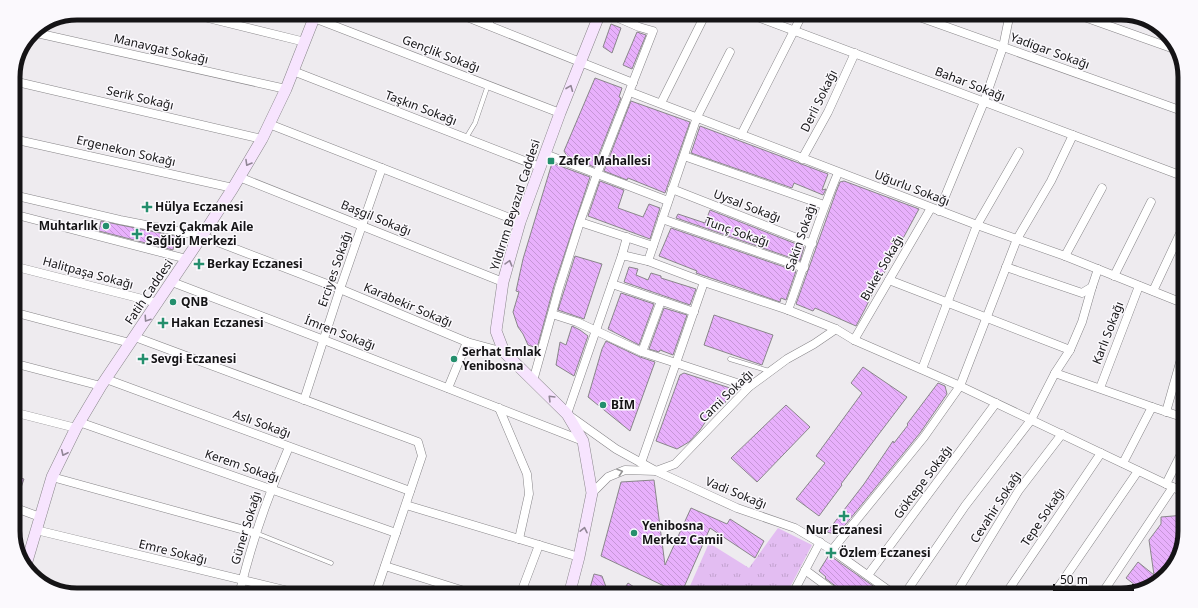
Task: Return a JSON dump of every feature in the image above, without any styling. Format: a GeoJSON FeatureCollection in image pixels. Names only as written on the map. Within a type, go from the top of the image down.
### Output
{"type":"FeatureCollection","features":[{"type":"Feature","properties":{"kind":"main road","name":"Fatih Caddesi"},"geometry":{"type":"LineString","coordinates":[[28,559],[52,478],[77,425],[240,177],[262,139],[286,89],[313,20]]}},
{"type":"Feature","properties":{"kind":"main road","name":"Yıldırım Beyazıd Caddesi"},"geometry":{"type":"LineString","coordinates":[[571,588],[579,557],[592,493],[583,441],[567,414],[504,352],[496,331],[503,282],[520,222],[560,113],[597,20]]}},
{"type":"Feature","properties":{"kind":"street"},"geometry":{"type":"LineString","coordinates":[[216,20],[305,42]]}},
{"type":"Feature","properties":{"kind":"street","name":"Gençlik Sokağı"},"geometry":{"type":"LineString","coordinates":[[325,20],[560,113]]}},
{"type":"Feature","properties":{"kind":"street","name":"Uğurlu Sokağı"},"geometry":{"type":"LineString","coordinates":[[474,20],[580,63],[632,87],[661,103],[696,117],[977,225],[1065,256],[1178,301]]}},
{"type":"Feature","properties":{"kind":"street"},"geometry":{"type":"LineString","coordinates":[[488,26],[490,20]]}},
{"type":"Feature","properties":{"kind":"street"},"geometry":{"type":"LineString","coordinates":[[533,381],[580,222],[597,174],[653,31],[623,20]]}},
{"type":"Feature","properties":{"kind":"street"},"geometry":{"type":"LineString","coordinates":[[661,103],[702,20]]}},
{"type":"Feature","properties":{"kind":"street","name":"Bahar Sokağı"},"geometry":{"type":"LineString","coordinates":[[765,20],[1178,174]]}},
{"type":"Feature","properties":{"kind":"street"},"geometry":{"type":"LineString","coordinates":[[742,135],[800,20]]}},
{"type":"Feature","properties":{"kind":"street","name":"Yadigar Sokağı"},"geometry":{"type":"LineString","coordinates":[[928,20],[1178,110]]}},
{"type":"Feature","properties":{"kind":"street","name":"Buket Sokağı"},"geometry":{"type":"LineString","coordinates":[[854,340],[889,280],[935,209],[984,102],[1003,47],[1009,20]]}},
{"type":"Feature","properties":{"kind":"street"},"geometry":{"type":"LineString","coordinates":[[1093,20],[1169,47]]}},
{"type":"Feature","properties":{"kind":"street","name":"Manavgat Sokağı"},"geometry":{"type":"LineString","coordinates":[[41,34],[286,89]]}},
{"type":"Feature","properties":{"kind":"street"},"geometry":{"type":"LineString","coordinates":[[648,261],[696,117],[730,52]]}},
{"type":"Feature","properties":{"kind":"street","name":"Derli Sokağı"},"geometry":{"type":"LineString","coordinates":[[802,159],[828,112],[855,54]]}},
{"type":"Feature","properties":{"kind":"street","name":"Taşkın Sokağı"},"geometry":{"type":"LineString","coordinates":[[293,71],[540,167]]}},
{"type":"Feature","properties":{"kind":"street","name":"Serik Sokağı"},"geometry":{"type":"LineString","coordinates":[[20,83],[262,139]]}},
{"type":"Feature","properties":{"kind":"street"},"geometry":{"type":"LineString","coordinates":[[269,124],[520,222]]}},
{"type":"Feature","properties":{"kind":"street"},"geometry":{"type":"LineString","coordinates":[[832,550],[924,438],[960,386],[1017,239],[1051,181],[1073,135]]}},
{"type":"Feature","properties":{"kind":"street","name":"Ergenekon Sokağı"},"geometry":{"type":"LineString","coordinates":[[20,141],[233,188]]}},
{"type":"Feature","properties":{"kind":"street"},"geometry":{"type":"LineString","coordinates":[[922,369],[977,225],[1018,152]]}},
{"type":"Feature","properties":{"kind":"street"},"geometry":{"type":"LineString","coordinates":[[545,154],[668,201]]}},
{"type":"Feature","properties":{"kind":"street"},"geometry":{"type":"LineString","coordinates":[[684,156],[824,205]]}},
{"type":"Feature","properties":{"kind":"street","name":"Erciyes Sokağı"},"geometry":{"type":"LineString","coordinates":[[304,400],[340,289],[382,168]]}},
{"type":"Feature","properties":{"kind":"street","name":"Sakin Sokağı"},"geometry":{"type":"LineString","coordinates":[[788,310],[804,268],[824,205],[838,172]]}},
{"type":"Feature","properties":{"kind":"street","name":"Başgil Sokağı"},"geometry":{"type":"LineString","coordinates":[[240,177],[503,282]]}},
{"type":"Feature","properties":{"kind":"street"},"geometry":{"type":"LineString","coordinates":[[1065,256],[1102,188]]}},
{"type":"Feature","properties":{"kind":"street","name":"Uysal Sokağı"},"geometry":{"type":"LineString","coordinates":[[672,189],[812,244]]}},
{"type":"Feature","properties":{"kind":"street","name":"Karabekir Sokağı"},"geometry":{"type":"LineString","coordinates":[[20,197],[120,220],[202,236],[340,289],[467,342],[504,352]]}},
{"type":"Feature","properties":{"kind":"street"},"geometry":{"type":"LineString","coordinates":[[1114,276],[1152,202]]}},
{"type":"Feature","properties":{"kind":"street"},"geometry":{"type":"LineString","coordinates":[[20,216],[187,259]]}},
{"type":"Feature","properties":{"kind":"street","name":"Tunç Sokağı"},"geometry":{"type":"LineString","coordinates":[[662,219],[804,268]]}},
{"type":"Feature","properties":{"kind":"street"},"geometry":{"type":"LineString","coordinates":[[580,222],[653,246]]}},
{"type":"Feature","properties":{"kind":"street"},"geometry":{"type":"LineString","coordinates":[[567,414],[627,237]]}},
{"type":"Feature","properties":{"kind":"street"},"geometry":{"type":"LineString","coordinates":[[1152,291],[1178,237]]}},
{"type":"Feature","properties":{"kind":"street"},"geometry":{"type":"LineString","coordinates":[[622,255],[648,261],[704,282],[788,310],[836,329],[854,340],[960,386],[1178,490]]}},
{"type":"Feature","properties":{"kind":"street"},"geometry":{"type":"LineString","coordinates":[[1006,267],[1082,293],[1092,287]]}},
{"type":"Feature","properties":{"kind":"street","name":"Halitpaşa Sokağı"},"geometry":{"type":"LineString","coordinates":[[20,268],[158,303]]}},
{"type":"Feature","properties":{"kind":"street"},"geometry":{"type":"LineString","coordinates":[[909,588],[965,506],[1031,420],[1070,350],[1082,322],[1098,269]]}},
{"type":"Feature","properties":{"kind":"street"},"geometry":{"type":"LineString","coordinates":[[889,280],[1070,350]]}},
{"type":"Feature","properties":{"kind":"street","name":"İmren Sokağı"},"geometry":{"type":"LineString","coordinates":[[172,282],[583,441]]}},
{"type":"Feature","properties":{"kind":"street"},"geometry":{"type":"LineString","coordinates":[[641,463],[704,282]]}},
{"type":"Feature","properties":{"kind":"street"},"geometry":{"type":"LineString","coordinates":[[612,284],[694,312]]}},
{"type":"Feature","properties":{"kind":"street","name":"Karlı Sokağı"},"geometry":{"type":"LineString","coordinates":[[1100,388],[1139,286]]}},
{"type":"Feature","properties":{"kind":"street"},"geometry":{"type":"LineString","coordinates":[[642,352],[660,301]]}},
{"type":"Feature","properties":{"kind":"street"},"geometry":{"type":"LineString","coordinates":[[20,314],[133,340],[418,442],[422,456],[377,588]]}},
{"type":"Feature","properties":{"kind":"street"},"geometry":{"type":"LineString","coordinates":[[552,314],[577,322],[642,352],[749,387]]}},
{"type":"Feature","properties":{"kind":"street","name":"Cami Sokağı"},"geometry":{"type":"LineString","coordinates":[[656,471],[675,464],[749,387],[787,359],[814,344],[836,329]]}},
{"type":"Feature","properties":{"kind":"street"},"geometry":{"type":"LineString","coordinates":[[448,388],[467,342]]}},
{"type":"Feature","properties":{"kind":"street","name":"Aslı Sokağı"},"geometry":{"type":"LineString","coordinates":[[20,364],[104,382],[289,446],[410,491]]}},
{"type":"Feature","properties":{"kind":"street"},"geometry":{"type":"LineString","coordinates":[[1166,412],[1178,370]]}},
{"type":"Feature","properties":{"kind":"street"},"geometry":{"type":"LineString","coordinates":[[1056,373],[1178,416]]}},
{"type":"Feature","properties":{"kind":"street","name":"Göktepe Sokağı"},"geometry":{"type":"LineString","coordinates":[[868,575],[996,403]]}},
{"type":"Feature","properties":{"kind":"street"},"geometry":{"type":"LineString","coordinates":[[1123,463],[1152,407]]}},
{"type":"Feature","properties":{"kind":"street"},"geometry":{"type":"LineString","coordinates":[[498,408],[526,474],[529,494],[519,539]]}},
{"type":"Feature","properties":{"kind":"street","name":"Kerem Sokağı"},"geometry":{"type":"LineString","coordinates":[[20,413],[77,425],[271,489],[396,533]]}},
{"type":"Feature","properties":{"kind":"street","name":"Vadi Sokağı"},"geometry":{"type":"LineString","coordinates":[[567,414],[616,449],[656,471],[737,508],[794,528],[820,542],[886,588]]}},
{"type":"Feature","properties":{"kind":"street","name":"Cevahir Sokağı"},"geometry":{"type":"LineString","coordinates":[[959,588],[1019,490],[1062,434]]}},
{"type":"Feature","properties":{"kind":"street","name":"Güner Sokağı"},"geometry":{"type":"LineString","coordinates":[[240,588],[255,533],[289,446]]}},
{"type":"Feature","properties":{"kind":"street","name":"Tepe Sokağı"},"geometry":{"type":"LineString","coordinates":[[1010,588],[1101,453]]}},
{"type":"Feature","properties":{"kind":"street"},"geometry":{"type":"LineString","coordinates":[[1105,588],[1170,486],[1178,465]]}},
{"type":"Feature","properties":{"kind":"street"},"geometry":{"type":"LineString","coordinates":[[592,493],[608,477],[625,470],[656,471]]}},
{"type":"Feature","properties":{"kind":"street"},"geometry":{"type":"LineString","coordinates":[[1057,588],[1138,471]]}},
{"type":"Feature","properties":{"kind":"street"},"geometry":{"type":"LineString","coordinates":[[52,478],[255,533]]}},
{"type":"Feature","properties":{"kind":"street"},"geometry":{"type":"LineString","coordinates":[[406,505],[579,557]]}},
{"type":"Feature","properties":{"kind":"street"},"geometry":{"type":"LineString","coordinates":[[20,510],[40,517]]}},
{"type":"Feature","properties":{"kind":"street","name":"Emre Sokağı"},"geometry":{"type":"LineString","coordinates":[[36,530],[274,588]]}},
{"type":"Feature","properties":{"kind":"street"},"geometry":{"type":"LineString","coordinates":[[796,588],[820,542]]}},
{"type":"Feature","properties":{"kind":"street"},"geometry":{"type":"LineString","coordinates":[[523,588],[539,545]]}},
{"type":"Feature","properties":{"kind":"street"},"geometry":{"type":"LineString","coordinates":[[385,566],[455,588]]}},
{"type":"Feature","properties":{"kind":"street"},"geometry":{"type":"LineString","coordinates":[[805,570],[829,588]]}},
{"type":"Feature","properties":{"kind":"lane"},"geometry":{"type":"LineString","coordinates":[[466,138],[475,123],[488,85]]}},
{"type":"Feature","properties":{"kind":"lane"},"geometry":{"type":"LineString","coordinates":[[730,359],[771,371]]}},
{"type":"Feature","properties":{"kind":"lane"},"geometry":{"type":"LineString","coordinates":[[255,533],[331,563]]}},
{"type":"Feature","properties":{"kind":"green space"},"geometry":{"type":"Polygon","coordinates":[[[778,528],[812,545],[790,588],[689,588],[709,543],[749,568],[778,528]]]}},
{"type":"Feature","properties":{"kind":"building"},"geometry":{"type":"Polygon","coordinates":[[[611,24],[621,28],[612,53],[603,47],[611,24]]]}},
{"type":"Feature","properties":{"kind":"building"},"geometry":{"type":"Polygon","coordinates":[[[637,32],[646,35],[632,69],[623,65],[637,32]]]}},
{"type":"Feature","properties":{"kind":"building"},"geometry":{"type":"Polygon","coordinates":[[[595,78],[622,88],[619,97],[621,98],[594,167],[567,156],[564,151],[595,78]]]}},
{"type":"Feature","properties":{"kind":"building"},"geometry":{"type":"Polygon","coordinates":[[[631,101],[690,122],[665,193],[628,178],[627,180],[604,171],[631,101]]]}},
{"type":"Feature","properties":{"kind":"building"},"geometry":{"type":"Polygon","coordinates":[[[700,126],[828,174],[822,190],[826,189],[823,195],[794,183],[792,188],[691,153],[700,126]]]}},
{"type":"Feature","properties":{"kind":"building"},"geometry":{"type":"Polygon","coordinates":[[[552,163],[590,177],[554,286],[537,348],[528,345],[518,327],[513,312],[519,292],[516,291],[523,259],[552,163]]]}},
{"type":"Feature","properties":{"kind":"building"},"geometry":{"type":"Polygon","coordinates":[[[600,181],[624,190],[618,208],[643,217],[649,204],[660,208],[650,239],[588,216],[600,181]]]}},
{"type":"Feature","properties":{"kind":"building"},"geometry":{"type":"Polygon","coordinates":[[[844,181],[919,209],[882,277],[881,276],[856,326],[815,308],[813,311],[796,304],[836,192],[840,182],[844,181]]]}},
{"type":"Feature","properties":{"kind":"building"},"geometry":{"type":"Polygon","coordinates":[[[710,210],[804,247],[800,261],[676,218],[678,214],[705,223],[710,210]]]}},
{"type":"Feature","properties":{"kind":"building","name":"Fevzi Çakmak Aile Sağlığı Merkezi"},"geometry":{"type":"Polygon","coordinates":[[[101,221],[175,236],[173,250],[99,231],[101,221]]]}},
{"type":"Feature","properties":{"kind":"building"},"geometry":{"type":"Polygon","coordinates":[[[671,228],[796,271],[786,300],[781,298],[780,302],[696,273],[697,271],[659,256],[671,228]]]}},
{"type":"Feature","properties":{"kind":"building"},"geometry":{"type":"Polygon","coordinates":[[[575,256],[602,264],[584,319],[558,310],[575,256]]]}},
{"type":"Feature","properties":{"kind":"building"},"geometry":{"type":"Polygon","coordinates":[[[629,267],[638,269],[636,275],[648,280],[651,273],[661,276],[661,278],[696,289],[690,305],[624,282],[629,267]]]}},
{"type":"Feature","properties":{"kind":"building"},"geometry":{"type":"Polygon","coordinates":[[[621,293],[654,304],[639,345],[608,329],[621,293]]]}},
{"type":"Feature","properties":{"kind":"building"},"geometry":{"type":"Polygon","coordinates":[[[664,308],[687,315],[673,355],[660,350],[659,352],[649,349],[664,308]]]}},
{"type":"Feature","properties":{"kind":"building"},"geometry":{"type":"Polygon","coordinates":[[[714,315],[773,335],[762,365],[704,345],[714,315]]]}},
{"type":"Feature","properties":{"kind":"building"},"geometry":{"type":"Polygon","coordinates":[[[572,326],[588,336],[574,376],[556,365],[560,342],[566,345],[572,326]]]}},
{"type":"Feature","properties":{"kind":"building"},"geometry":{"type":"Polygon","coordinates":[[[606,341],[640,357],[655,362],[630,431],[588,397],[602,349],[606,341]]]}},
{"type":"Feature","properties":{"kind":"building"},"geometry":{"type":"Polygon","coordinates":[[[863,367],[907,397],[841,484],[842,485],[819,516],[796,499],[825,463],[816,456],[862,393],[851,383],[863,367]]]}},
{"type":"Feature","properties":{"kind":"building"},"geometry":{"type":"Polygon","coordinates":[[[684,373],[733,389],[723,406],[712,412],[700,430],[689,442],[677,449],[656,441],[680,375],[684,373]]]}},
{"type":"Feature","properties":{"kind":"building"},"geometry":{"type":"Polygon","coordinates":[[[938,383],[945,386],[947,394],[920,433],[837,535],[827,532],[864,484],[893,441],[894,443],[938,383]]]}},
{"type":"Feature","properties":{"kind":"building"},"geometry":{"type":"Polygon","coordinates":[[[786,405],[810,427],[757,482],[731,458],[786,405]]]}},
{"type":"Feature","properties":{"kind":"building"},"geometry":{"type":"Polygon","coordinates":[[[20,478],[24,479],[20,490],[20,478]]]}},
{"type":"Feature","properties":{"kind":"building"},"geometry":{"type":"Polygon","coordinates":[[[654,480],[665,565],[691,508],[727,524],[730,519],[764,541],[755,558],[710,528],[684,588],[668,588],[601,556],[621,482],[654,480]]]}},
{"type":"Feature","properties":{"kind":"building"},"geometry":{"type":"Polygon","coordinates":[[[1178,516],[1178,531],[1175,549],[1168,563],[1159,574],[1136,586],[1126,578],[1138,562],[1154,575],[1149,540],[1161,524],[1161,517],[1178,516]]]}},
{"type":"Feature","properties":{"kind":"building"},"geometry":{"type":"Polygon","coordinates":[[[829,555],[876,588],[838,588],[825,578],[826,577],[819,571],[829,555]]]}},
{"type":"Feature","properties":{"kind":"building"},"geometry":{"type":"Polygon","coordinates":[[[594,574],[602,576],[606,588],[590,588],[594,574]]]}},
{"type":"Feature","properties":{"kind":"building"},"geometry":{"type":"Polygon","coordinates":[[[628,583],[636,588],[625,588],[628,583]]]}},
{"type":"Feature","properties":{"kind":"place","name":"Zafer Mahallesi"},"geometry":{"type":"Point","coordinates":[551,161]}},
{"type":"Feature","properties":{"kind":"place","name":"Hülya Eczanesi"},"geometry":{"type":"Point","coordinates":[147,207]}},
{"type":"Feature","properties":{"kind":"place","name":"Muhtarlık"},"geometry":{"type":"Point","coordinates":[106,226]}},
{"type":"Feature","properties":{"kind":"place","name":"Fevzi Çakmak Aile Sağlığı Merkezi"},"geometry":{"type":"Point","coordinates":[137,234]}},
{"type":"Feature","properties":{"kind":"place","name":"Berkay Eczanesi"},"geometry":{"type":"Point","coordinates":[199,264]}},
{"type":"Feature","properties":{"kind":"place","name":"QNB"},"geometry":{"type":"Point","coordinates":[173,302]}},
{"type":"Feature","properties":{"kind":"place","name":"Hakan Eczanesi"},"geometry":{"type":"Point","coordinates":[163,323]}},
{"type":"Feature","properties":{"kind":"place","name":"Sevgi Eczanesi"},"geometry":{"type":"Point","coordinates":[143,359]}},
{"type":"Feature","properties":{"kind":"place","name":"Serhat Emlak Yenibosna"},"geometry":{"type":"Point","coordinates":[454,359]}},
{"type":"Feature","properties":{"kind":"place","name":"BİM"},"geometry":{"type":"Point","coordinates":[603,405]}},
{"type":"Feature","properties":{"kind":"place","name":"Nur Eczanesi"},"geometry":{"type":"Point","coordinates":[844,516]}},
{"type":"Feature","properties":{"kind":"place","name":"Yenibosna Merkez Camii"},"geometry":{"type":"Point","coordinates":[634,533]}},
{"type":"Feature","properties":{"kind":"place","name":"Özlem Eczanesi"},"geometry":{"type":"Point","coordinates":[831,553]}}]}
